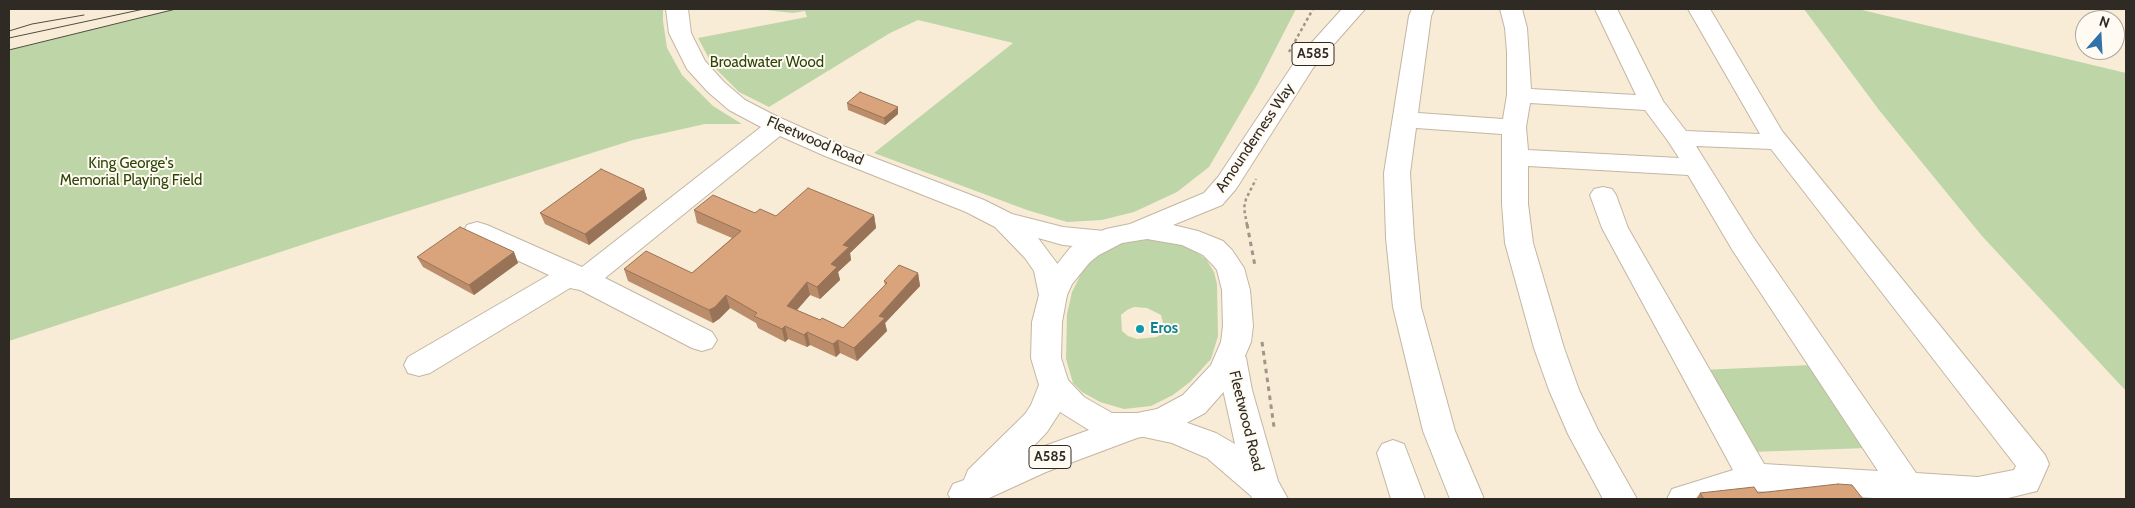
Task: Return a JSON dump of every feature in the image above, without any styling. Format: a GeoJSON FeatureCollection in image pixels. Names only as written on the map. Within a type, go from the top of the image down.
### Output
{"type":"FeatureCollection","features":[{"type":"Feature","properties":{"kind":"main road","name":"Fleetwood Road"},"geometry":{"type":"LineString","coordinates":[[677,9],[680,32],[695,64],[716,87],[737,105],[777,126],[834,151],[968,203],[1003,220],[1063,236],[1104,240]]}},
{"type":"Feature","properties":{"kind":"main road","name":"Amounderness Way"},"geometry":{"type":"LineString","coordinates":[[1133,231],[1213,199],[1232,175],[1304,66],[1321,44],[1354,9]]}},
{"type":"Feature","properties":{"kind":"main road"},"geometry":{"type":"LineString","coordinates":[[1422,9],[1397,173],[1400,238],[1407,307],[1439,430],[1467,499]]}},
{"type":"Feature","properties":{"kind":"main road"},"geometry":{"type":"LineString","coordinates":[[1511,9],[1516,28],[1519,95],[1514,127],[1516,157],[1515,204],[1519,243],[1541,320],[1564,390],[1584,434],[1620,499]]}},
{"type":"Feature","properties":{"kind":"main road"},"geometry":{"type":"LineString","coordinates":[[1606,9],[1652,103],[1678,138],[1743,244],[1907,487]]}},
{"type":"Feature","properties":{"kind":"main road"},"geometry":{"type":"LineString","coordinates":[[1684,499],[1754,476],[1978,491],[2025,481],[2033,464],[1778,142],[1700,9]]}},
{"type":"Feature","properties":{"kind":"main road"},"geometry":{"type":"LineString","coordinates":[[1519,95],[1652,103]]}},
{"type":"Feature","properties":{"kind":"main road"},"geometry":{"type":"LineString","coordinates":[[1406,120],[1514,127]]}},
{"type":"Feature","properties":{"kind":"main road"},"geometry":{"type":"LineString","coordinates":[[583,281],[777,126]]}},
{"type":"Feature","properties":{"kind":"main road"},"geometry":{"type":"LineString","coordinates":[[1678,138],[1778,142]]}},
{"type":"Feature","properties":{"kind":"main road"},"geometry":{"type":"LineString","coordinates":[[1516,157],[1695,167]]}},
{"type":"Feature","properties":{"kind":"main road"},"geometry":{"type":"LineString","coordinates":[[1602,195],[1615,228],[1754,476]]}},
{"type":"Feature","properties":{"kind":"main road","name":"Amounderness Way"},"geometry":{"type":"LineString","coordinates":[[1213,199],[1210,229],[1214,248]]}},
{"type":"Feature","properties":{"kind":"main road","name":"Fleetwood Road"},"geometry":{"type":"LineString","coordinates":[[1003,220],[1035,252],[1048,270],[1054,295]]}},
{"type":"Feature","properties":{"kind":"main road"},"geometry":{"type":"LineString","coordinates":[[477,231],[564,270],[702,340]]}},
{"type":"Feature","properties":{"kind":"main road","name":"A585"},"geometry":{"type":"LineString","coordinates":[[962,497],[1034,463],[1139,426],[1164,420],[1194,404],[1216,383],[1231,358],[1238,326],[1236,290],[1230,268],[1214,248],[1174,234],[1154,231],[1133,231],[1104,240],[1089,248],[1069,267],[1054,295],[1047,322],[1046,358],[1054,385],[1073,406],[1099,421],[1118,426],[1139,426]]}},
{"type":"Feature","properties":{"kind":"main road"},"geometry":{"type":"LineString","coordinates":[[419,365],[560,281],[569,278],[583,281]]}},
{"type":"Feature","properties":{"kind":"main road","name":"Fleetwood Road"},"geometry":{"type":"LineString","coordinates":[[1231,358],[1236,390],[1266,492]]}},
{"type":"Feature","properties":{"kind":"main road","name":"A585"},"geometry":{"type":"LineString","coordinates":[[962,497],[1036,423],[1045,410],[1054,385]]}},
{"type":"Feature","properties":{"kind":"main road","name":"Fleetwood Road"},"geometry":{"type":"LineString","coordinates":[[1139,426],[1174,431],[1218,448],[1266,492]]}},
{"type":"Feature","properties":{"kind":"main road"},"geometry":{"type":"LineString","coordinates":[[1393,452],[1408,499]]}},
{"type":"Feature","properties":{"kind":"path"},"geometry":{"type":"LineString","coordinates":[[1299,37],[1313,9]]}},
{"type":"Feature","properties":{"kind":"path"},"geometry":{"type":"LineString","coordinates":[[1255,273],[1244,208],[1246,199],[1258,176]]}},
{"type":"Feature","properties":{"kind":"path"},"geometry":{"type":"LineString","coordinates":[[1261,337],[1275,430]]}},
{"type":"Feature","properties":{"kind":"green space","name":"King George's Memorial Playing Field"},"geometry":{"type":"Polygon","coordinates":[[[176,9],[663,9],[667,48],[682,75],[713,106],[742,124],[705,124],[633,140],[332,235],[9,341],[9,50],[176,9]]]}},
{"type":"Feature","properties":{"kind":"green space","name":"Broadwater Wood"},"geometry":{"type":"Polygon","coordinates":[[[757,9],[1296,9],[1257,85],[1209,167],[1177,192],[1134,212],[1102,220],[1067,222],[1027,210],[874,153],[1013,43],[918,20],[890,33],[769,107],[739,92],[713,66],[698,38],[807,17],[805,11],[793,13],[757,9]]]}},
{"type":"Feature","properties":{"kind":"green space"},"geometry":{"type":"Polygon","coordinates":[[[1804,9],[1858,9],[2126,73],[2126,391],[1982,236],[1879,110],[1804,9]]]}},
{"type":"Feature","properties":{"kind":"green space"},"geometry":{"type":"Polygon","coordinates":[[[1142,239],[1161,240],[1191,249],[1206,259],[1214,272],[1217,284],[1218,336],[1211,359],[1190,382],[1173,395],[1151,406],[1124,409],[1100,402],[1082,392],[1073,383],[1066,359],[1067,314],[1072,292],[1082,272],[1096,257],[1109,249],[1142,239]],[[1134,307],[1121,315],[1122,331],[1128,336],[1137,339],[1157,337],[1161,334],[1163,323],[1161,315],[1147,308],[1134,307]]]}},
{"type":"Feature","properties":{"kind":"green space"},"geometry":{"type":"Polygon","coordinates":[[[1812,365],[1868,448],[1751,452],[1702,370],[1812,365]]]}},
{"type":"Feature","properties":{"kind":"building"},"geometry":{"type":"Polygon","coordinates":[[[860,92],[898,107],[884,118],[847,103],[860,92]]]}},
{"type":"Feature","properties":{"kind":"building"},"geometry":{"type":"Polygon","coordinates":[[[601,169],[644,189],[585,234],[540,213],[601,169]]]}},
{"type":"Feature","properties":{"kind":"building"},"geometry":{"type":"Polygon","coordinates":[[[808,188],[874,215],[843,245],[849,247],[831,264],[837,267],[817,287],[807,282],[787,306],[820,320],[822,318],[843,328],[887,283],[884,281],[899,265],[918,273],[879,316],[885,318],[854,348],[838,340],[833,344],[807,332],[804,335],[785,326],[782,329],[754,316],[757,313],[726,295],[715,307],[709,310],[624,269],[646,251],[692,273],[741,231],[694,210],[713,195],[755,213],[760,209],[776,216],[808,188]]]}},
{"type":"Feature","properties":{"kind":"building"},"geometry":{"type":"Polygon","coordinates":[[[460,227],[514,252],[469,285],[417,257],[460,227]]]}},
{"type":"Feature","properties":{"kind":"building"},"geometry":{"type":"Polygon","coordinates":[[[1838,484],[1852,485],[1863,499],[1704,499],[1700,493],[1754,487],[1758,493],[1838,484]]]}},
{"type":"Feature","properties":{"kind":"tram line"},"geometry":{"type":"LineString","coordinates":[[9,38],[144,9]]}},
{"type":"Feature","properties":{"kind":"tram line"},"geometry":{"type":"LineString","coordinates":[[9,50],[176,9]]}},
{"type":"Feature","properties":{"kind":"tram line"},"geometry":{"type":"LineString","coordinates":[[9,31],[32,24],[84,15]]}},
{"type":"Feature","properties":{"kind":"place","name":"Eros"},"geometry":{"type":"Point","coordinates":[1140,329]}}]}
